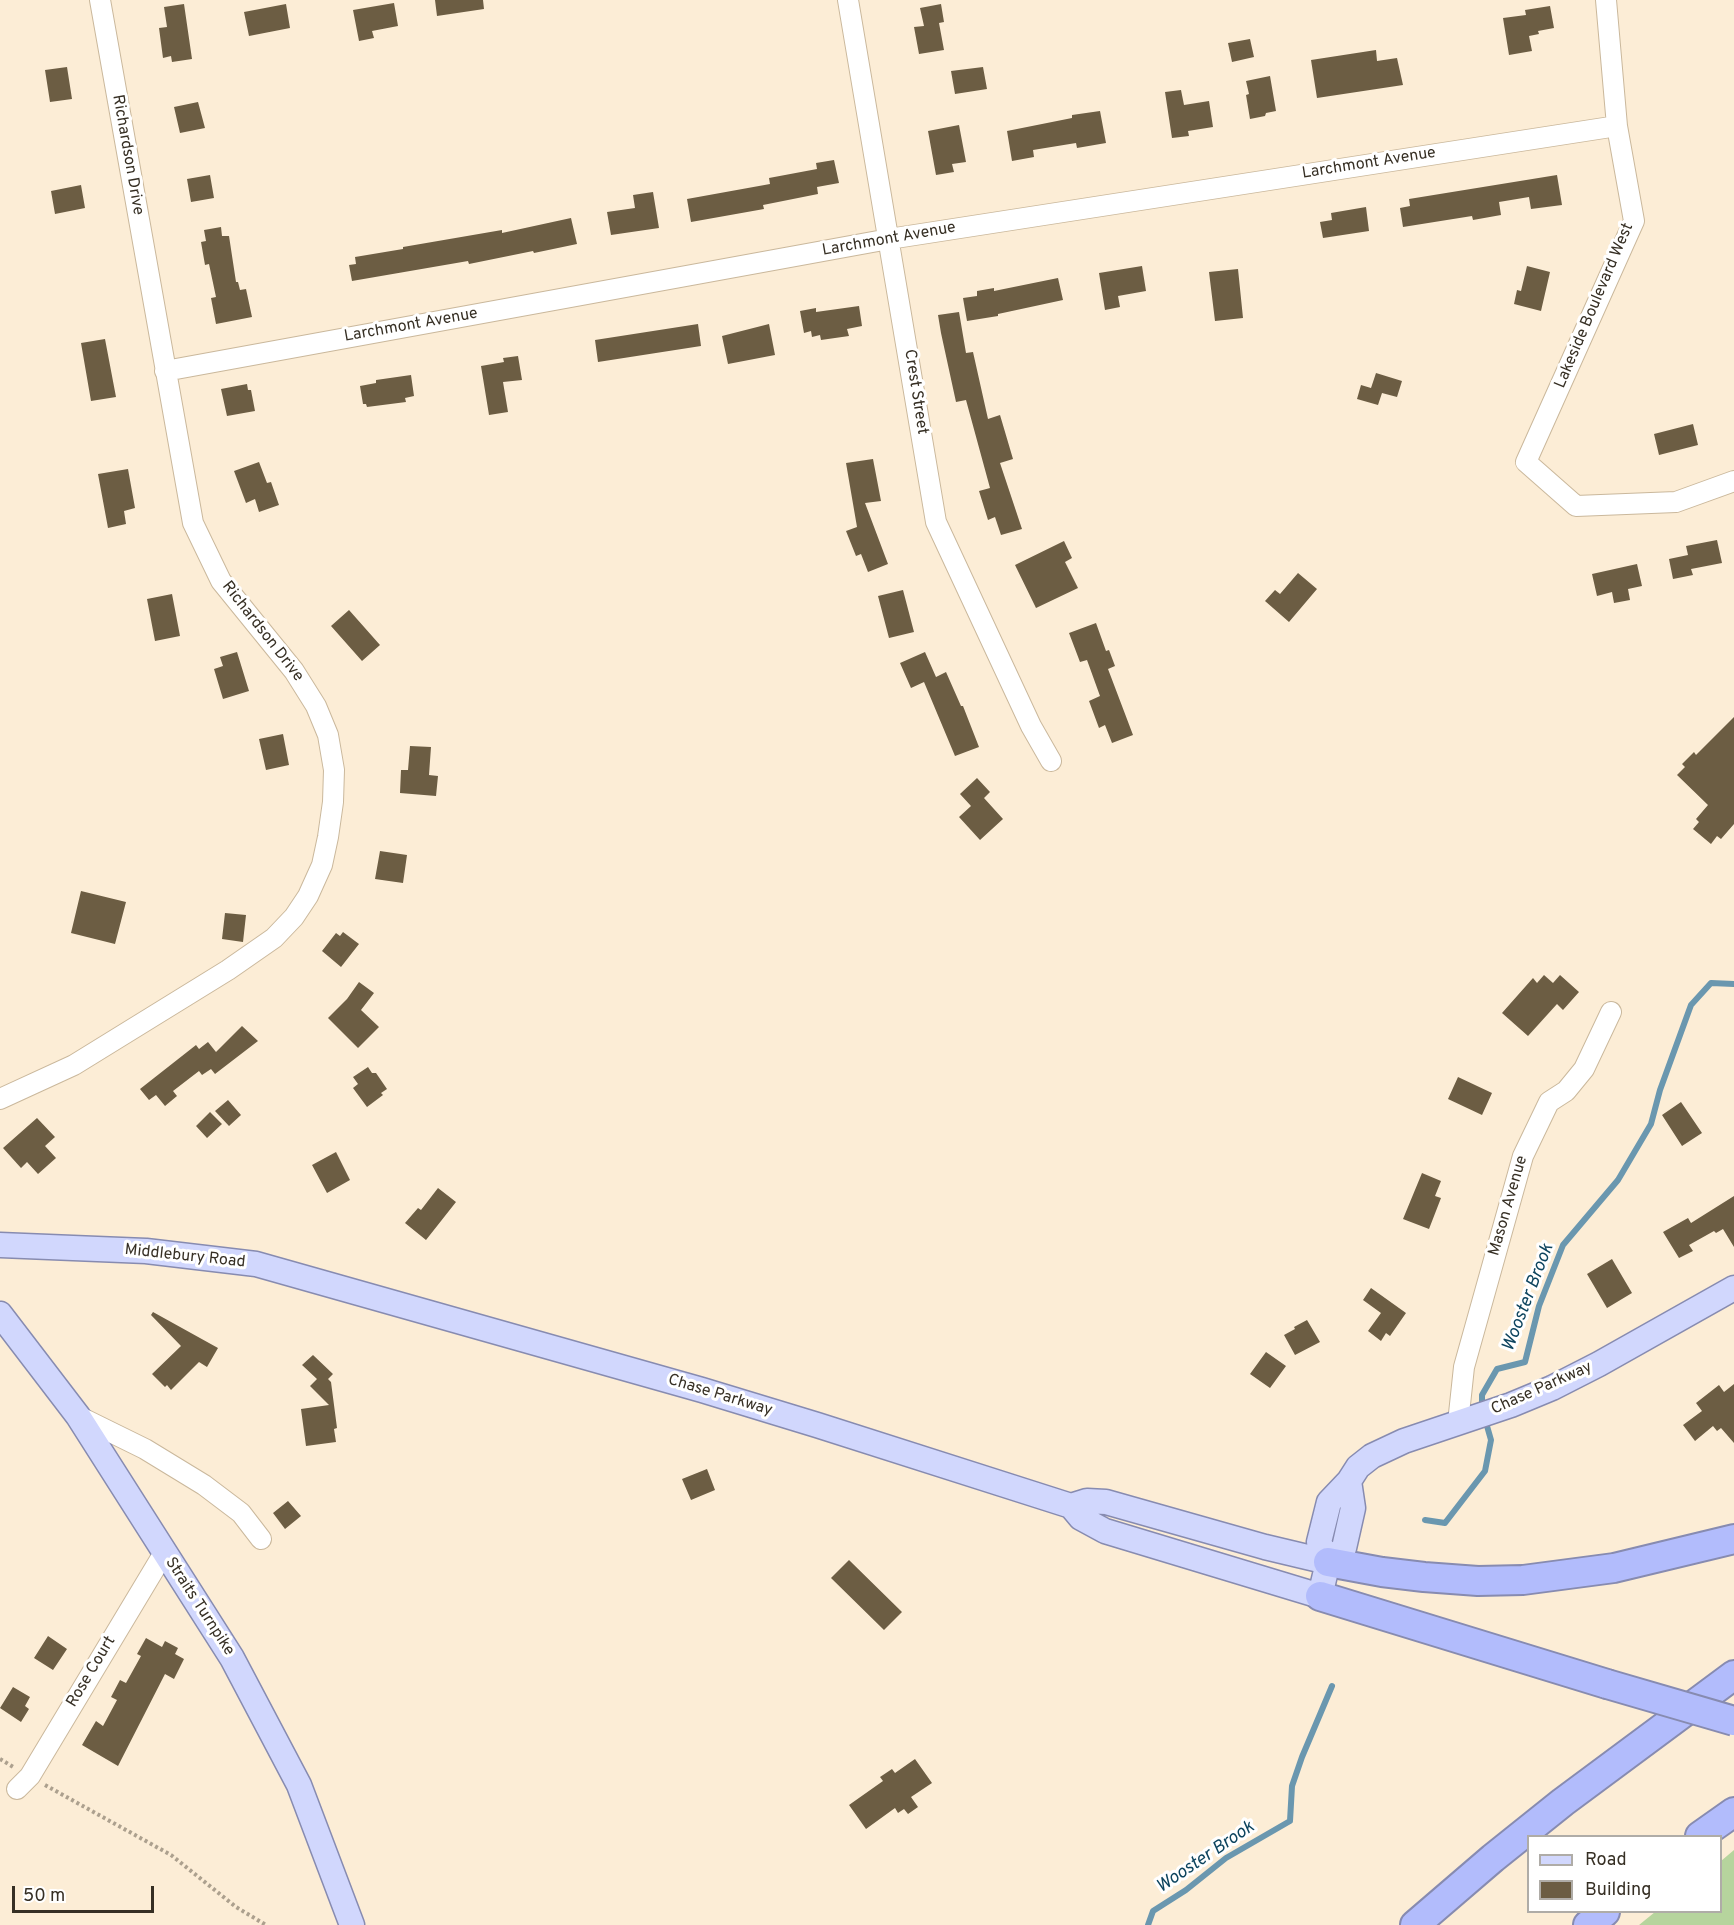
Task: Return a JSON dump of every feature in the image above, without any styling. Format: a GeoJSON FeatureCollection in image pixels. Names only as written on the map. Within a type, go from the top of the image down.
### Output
{"type":"FeatureCollection","features":[{"type":"Feature","properties":{"kind":"highway"},"geometry":{"type":"LineString","coordinates":[[1328,1562],[1424,1577],[1478,1581],[1523,1580],[1606,1570],[1734,1539]]}},
{"type":"Feature","properties":{"kind":"highway"},"geometry":{"type":"LineString","coordinates":[[1320,1596],[1734,1721]]}},
{"type":"Feature","properties":{"kind":"highway"},"geometry":{"type":"LineString","coordinates":[[1415,1925],[1563,1802],[1734,1675]]}},
{"type":"Feature","properties":{"kind":"highway"},"geometry":{"type":"LineString","coordinates":[[1701,1835],[1734,1812]]}},
{"type":"Feature","properties":{"kind":"highway"},"geometry":{"type":"LineString","coordinates":[[1588,1925],[1603,1913]]}},
{"type":"Feature","properties":{"kind":"main road","name":"Middlebury Road"},"geometry":{"type":"LineString","coordinates":[[0,1245],[146,1251],[256,1264],[367,1295]]}},
{"type":"Feature","properties":{"kind":"main road","name":"Chase Parkway"},"geometry":{"type":"LineString","coordinates":[[367,1295],[713,1393],[1071,1506],[1081,1518],[1105,1531],[1320,1596],[1328,1562],[1319,1542],[1329,1502],[1349,1481],[1358,1467],[1385,1448],[1530,1398],[1573,1378],[1734,1288]]}},
{"type":"Feature","properties":{"kind":"main road","name":"Straits Turnpike"},"geometry":{"type":"LineString","coordinates":[[0,1314],[78,1416],[232,1658],[299,1785],[352,1925]]}},
{"type":"Feature","properties":{"kind":"main road","name":"Chase Parkway"},"geometry":{"type":"LineString","coordinates":[[1071,1506],[1087,1501],[1106,1502],[1223,1536],[1328,1562]]}},
{"type":"Feature","properties":{"kind":"street","name":"Richardson Drive"},"geometry":{"type":"LineString","coordinates":[[0,1099],[74,1065],[228,970],[274,938],[294,917],[308,896],[322,865],[328,837],[334,770],[328,735],[316,706],[294,671],[221,581],[193,523],[100,0]]}},
{"type":"Feature","properties":{"kind":"street","name":"Crest Street"},"geometry":{"type":"LineString","coordinates":[[848,0],[936,522],[1031,726],[1051,761]]}},
{"type":"Feature","properties":{"kind":"street","name":"Lakeside Boulevard West"},"geometry":{"type":"LineString","coordinates":[[1606,0],[1617,126],[1634,221],[1526,462],[1576,506],[1676,502],[1734,481]]}},
{"type":"Feature","properties":{"kind":"street","name":"Larchmont Avenue"},"geometry":{"type":"LineString","coordinates":[[165,371],[889,239],[1617,126]]}},
{"type":"Feature","properties":{"kind":"street","name":"Mason Avenue"},"geometry":{"type":"LineString","coordinates":[[1475,1417],[1464,1367],[1522,1156],[1549,1102],[1566,1091],[1584,1069],[1611,1012]]}},
{"type":"Feature","properties":{"kind":"street"},"geometry":{"type":"LineString","coordinates":[[78,1416],[145,1449],[204,1485],[241,1513],[261,1539]]}},
{"type":"Feature","properties":{"kind":"street","name":"Rose Court"},"geometry":{"type":"LineString","coordinates":[[23,1783],[164,1553]]}},
{"type":"Feature","properties":{"kind":"path"},"geometry":{"type":"LineString","coordinates":[[0,1759],[23,1783],[171,1855],[236,1907],[266,1925]]}},
{"type":"Feature","properties":{"kind":"green space"},"geometry":{"type":"Polygon","coordinates":[[[1734,1850],[1734,1925],[1639,1925],[1654,1913],[1722,1913],[1722,1860],[1734,1850]]]}},
{"type":"Feature","properties":{"kind":"building"},"geometry":{"type":"Polygon","coordinates":[[[435,0],[483,0],[484,9],[437,16],[435,0]]]}},
{"type":"Feature","properties":{"kind":"building"},"geometry":{"type":"Polygon","coordinates":[[[394,3],[398,26],[372,31],[374,38],[359,41],[353,10],[394,3]]]}},
{"type":"Feature","properties":{"kind":"building"},"geometry":{"type":"Polygon","coordinates":[[[184,4],[192,59],[172,62],[171,56],[163,58],[159,28],[167,27],[164,7],[184,4]]]}},
{"type":"Feature","properties":{"kind":"building"},"geometry":{"type":"Polygon","coordinates":[[[286,4],[290,28],[249,36],[244,12],[286,4]]]}},
{"type":"Feature","properties":{"kind":"building"},"geometry":{"type":"Polygon","coordinates":[[[941,4],[944,22],[939,23],[944,50],[919,54],[914,27],[924,26],[920,8],[941,4]]]}},
{"type":"Feature","properties":{"kind":"building"},"geometry":{"type":"Polygon","coordinates":[[[1550,6],[1554,28],[1538,31],[1539,34],[1529,36],[1532,51],[1509,55],[1503,18],[1526,15],[1525,10],[1550,6]]]}},
{"type":"Feature","properties":{"kind":"building"},"geometry":{"type":"Polygon","coordinates":[[[1250,39],[1254,57],[1232,62],[1228,43],[1250,39]]]}},
{"type":"Feature","properties":{"kind":"building"},"geometry":{"type":"Polygon","coordinates":[[[1376,50],[1377,61],[1397,58],[1403,85],[1317,98],[1311,60],[1376,50]]]}},
{"type":"Feature","properties":{"kind":"building"},"geometry":{"type":"Polygon","coordinates":[[[67,67],[72,99],[50,102],[45,70],[67,67]]]}},
{"type":"Feature","properties":{"kind":"building"},"geometry":{"type":"Polygon","coordinates":[[[983,67],[987,89],[955,94],[951,71],[983,67]]]}},
{"type":"Feature","properties":{"kind":"building"},"geometry":{"type":"Polygon","coordinates":[[[1270,76],[1276,111],[1250,119],[1246,81],[1270,76]]]}},
{"type":"Feature","properties":{"kind":"building"},"geometry":{"type":"Polygon","coordinates":[[[1181,90],[1184,105],[1209,101],[1213,127],[1188,131],[1189,136],[1172,138],[1165,92],[1181,90]]]}},
{"type":"Feature","properties":{"kind":"building"},"geometry":{"type":"Polygon","coordinates":[[[198,102],[205,128],[180,133],[174,107],[198,102]]]}},
{"type":"Feature","properties":{"kind":"building"},"geometry":{"type":"Polygon","coordinates":[[[1100,111],[1106,143],[1077,148],[1076,143],[1033,150],[1034,157],[1012,161],[1007,131],[1072,118],[1072,115],[1100,111]]]}},
{"type":"Feature","properties":{"kind":"building"},"geometry":{"type":"Polygon","coordinates":[[[959,125],[966,162],[952,164],[954,172],[936,175],[928,131],[959,125]]]}},
{"type":"Feature","properties":{"kind":"building"},"geometry":{"type":"Polygon","coordinates":[[[834,160],[839,183],[817,187],[818,194],[763,205],[764,209],[691,222],[687,199],[770,184],[769,178],[817,169],[816,163],[834,160]]]}},
{"type":"Feature","properties":{"kind":"building"},"geometry":{"type":"Polygon","coordinates":[[[210,175],[214,198],[191,202],[187,179],[210,175]]]}},
{"type":"Feature","properties":{"kind":"building"},"geometry":{"type":"Polygon","coordinates":[[[1557,175],[1562,205],[1531,209],[1529,197],[1499,202],[1501,215],[1473,220],[1472,216],[1403,227],[1400,208],[1410,206],[1409,199],[1557,175]]]}},
{"type":"Feature","properties":{"kind":"building"},"geometry":{"type":"Polygon","coordinates":[[[81,185],[85,208],[55,214],[51,191],[81,185]]]}},
{"type":"Feature","properties":{"kind":"building"},"geometry":{"type":"Polygon","coordinates":[[[653,192],[659,228],[611,235],[607,212],[635,208],[633,195],[653,192]]]}},
{"type":"Feature","properties":{"kind":"building"},"geometry":{"type":"Polygon","coordinates":[[[1366,207],[1369,231],[1323,238],[1320,222],[1332,220],[1331,213],[1366,207]]]}},
{"type":"Feature","properties":{"kind":"building"},"geometry":{"type":"Polygon","coordinates":[[[571,218],[577,244],[469,264],[468,261],[352,281],[349,265],[356,264],[355,257],[502,230],[502,233],[571,218]]]}},
{"type":"Feature","properties":{"kind":"building"},"geometry":{"type":"Polygon","coordinates":[[[221,227],[222,236],[229,236],[236,282],[240,290],[246,289],[252,317],[216,324],[211,298],[216,297],[209,264],[205,265],[201,242],[206,241],[204,230],[221,227]]]}},
{"type":"Feature","properties":{"kind":"building"},"geometry":{"type":"Polygon","coordinates":[[[1142,266],[1146,291],[1118,296],[1120,307],[1105,310],[1099,273],[1142,266]]]}},
{"type":"Feature","properties":{"kind":"building"},"geometry":{"type":"Polygon","coordinates":[[[1527,266],[1550,272],[1541,311],[1514,304],[1517,290],[1521,291],[1527,266]]]}},
{"type":"Feature","properties":{"kind":"building"},"geometry":{"type":"Polygon","coordinates":[[[1238,269],[1243,318],[1215,321],[1209,272],[1238,269]]]}},
{"type":"Feature","properties":{"kind":"building"},"geometry":{"type":"Polygon","coordinates":[[[1058,278],[1063,300],[967,321],[963,298],[977,296],[977,291],[994,288],[994,291],[1058,278]]]}},
{"type":"Feature","properties":{"kind":"building"},"geometry":{"type":"Polygon","coordinates":[[[859,306],[862,326],[847,329],[849,336],[821,340],[820,335],[812,337],[811,331],[804,333],[800,311],[816,308],[816,312],[859,306]]]}},
{"type":"Feature","properties":{"kind":"building"},"geometry":{"type":"Polygon","coordinates":[[[959,312],[966,353],[973,352],[988,419],[1000,415],[1013,459],[1000,463],[1022,529],[1001,535],[995,517],[988,520],[979,491],[990,488],[966,400],[956,402],[941,333],[938,315],[959,312]]]}},
{"type":"Feature","properties":{"kind":"building"},"geometry":{"type":"Polygon","coordinates":[[[698,324],[701,346],[598,362],[595,340],[698,324]]]}},
{"type":"Feature","properties":{"kind":"building"},"geometry":{"type":"Polygon","coordinates":[[[769,324],[775,355],[728,364],[722,336],[769,324]]]}},
{"type":"Feature","properties":{"kind":"building"},"geometry":{"type":"Polygon","coordinates":[[[105,339],[116,397],[91,401],[81,343],[105,339]]]}},
{"type":"Feature","properties":{"kind":"building"},"geometry":{"type":"Polygon","coordinates":[[[518,356],[522,380],[503,382],[508,412],[489,415],[481,366],[504,362],[503,358],[518,356]]]}},
{"type":"Feature","properties":{"kind":"building"},"geometry":{"type":"Polygon","coordinates":[[[1376,373],[1402,381],[1397,397],[1382,393],[1378,405],[1357,399],[1361,385],[1371,388],[1376,373]]]}},
{"type":"Feature","properties":{"kind":"building"},"geometry":{"type":"Polygon","coordinates":[[[411,375],[414,396],[405,398],[406,402],[367,407],[363,404],[360,386],[376,383],[376,380],[411,375]]]}},
{"type":"Feature","properties":{"kind":"building"},"geometry":{"type":"Polygon","coordinates":[[[247,384],[248,390],[251,390],[255,411],[227,416],[221,389],[247,384]]]}},
{"type":"Feature","properties":{"kind":"building"},"geometry":{"type":"Polygon","coordinates":[[[1693,424],[1698,445],[1659,455],[1654,434],[1693,424]]]}},
{"type":"Feature","properties":{"kind":"building"},"geometry":{"type":"Polygon","coordinates":[[[873,459],[881,501],[865,503],[888,564],[868,572],[861,554],[856,556],[846,531],[857,527],[846,463],[873,459]]]}},
{"type":"Feature","properties":{"kind":"building"},"geometry":{"type":"Polygon","coordinates":[[[259,462],[267,483],[271,482],[279,505],[259,512],[255,499],[246,503],[234,471],[259,462]]]}},
{"type":"Feature","properties":{"kind":"building"},"geometry":{"type":"Polygon","coordinates":[[[128,469],[135,508],[124,511],[126,524],[108,528],[98,474],[128,469]]]}},
{"type":"Feature","properties":{"kind":"building"},"geometry":{"type":"Polygon","coordinates":[[[1717,540],[1722,563],[1691,569],[1693,575],[1673,579],[1669,559],[1688,555],[1686,546],[1717,540]]]}},
{"type":"Feature","properties":{"kind":"building"},"geometry":{"type":"Polygon","coordinates":[[[1064,541],[1072,558],[1065,562],[1078,588],[1036,608],[1015,565],[1064,541]]]}},
{"type":"Feature","properties":{"kind":"building"},"geometry":{"type":"Polygon","coordinates":[[[1637,564],[1642,586],[1628,589],[1630,600],[1614,603],[1612,592],[1597,596],[1592,574],[1637,564]]]}},
{"type":"Feature","properties":{"kind":"building"},"geometry":{"type":"Polygon","coordinates":[[[1298,573],[1317,589],[1289,622],[1265,601],[1275,590],[1280,594],[1298,573]]]}},
{"type":"Feature","properties":{"kind":"building"},"geometry":{"type":"Polygon","coordinates":[[[903,590],[914,632],[889,638],[878,596],[903,590]]]}},
{"type":"Feature","properties":{"kind":"building"},"geometry":{"type":"Polygon","coordinates":[[[172,594],[180,636],[155,641],[147,599],[172,594]]]}},
{"type":"Feature","properties":{"kind":"building"},"geometry":{"type":"Polygon","coordinates":[[[349,610],[380,645],[362,661],[331,626],[349,610]]]}},
{"type":"Feature","properties":{"kind":"building"},"geometry":{"type":"Polygon","coordinates":[[[1096,623],[1106,651],[1109,650],[1115,666],[1108,669],[1133,735],[1112,743],[1105,725],[1099,728],[1089,701],[1100,696],[1087,660],[1080,662],[1069,633],[1096,623]]]}},
{"type":"Feature","properties":{"kind":"building"},"geometry":{"type":"Polygon","coordinates":[[[237,652],[249,691],[223,699],[214,669],[223,666],[220,657],[237,652]]]}},
{"type":"Feature","properties":{"kind":"building"},"geometry":{"type":"Polygon","coordinates":[[[925,652],[936,677],[946,672],[963,706],[979,747],[955,756],[924,682],[911,688],[900,663],[925,652]]]}},
{"type":"Feature","properties":{"kind":"building"},"geometry":{"type":"Polygon","coordinates":[[[1734,717],[1734,824],[1721,839],[1717,836],[1711,844],[1693,829],[1699,822],[1696,819],[1708,805],[1677,775],[1685,767],[1682,764],[1694,752],[1696,755],[1734,717]]]}},
{"type":"Feature","properties":{"kind":"building"},"geometry":{"type":"Polygon","coordinates":[[[283,734],[289,765],[266,770],[259,739],[283,734]]]}},
{"type":"Feature","properties":{"kind":"building"},"geometry":{"type":"Polygon","coordinates":[[[410,746],[431,747],[429,775],[438,776],[436,796],[400,793],[401,770],[408,770],[410,746]]]}},
{"type":"Feature","properties":{"kind":"building"},"geometry":{"type":"Polygon","coordinates":[[[977,778],[990,792],[984,798],[1003,819],[980,840],[959,817],[971,806],[960,794],[977,778]]]}},
{"type":"Feature","properties":{"kind":"building"},"geometry":{"type":"Polygon","coordinates":[[[380,851],[407,855],[403,883],[375,879],[380,851]]]}},
{"type":"Feature","properties":{"kind":"building"},"geometry":{"type":"Polygon","coordinates":[[[81,891],[126,902],[115,944],[71,933],[81,891]]]}},
{"type":"Feature","properties":{"kind":"building"},"geometry":{"type":"Polygon","coordinates":[[[225,913],[246,915],[243,942],[222,939],[225,913]]]}},
{"type":"Feature","properties":{"kind":"building"},"geometry":{"type":"Polygon","coordinates":[[[343,932],[359,944],[341,967],[322,951],[336,933],[340,936],[343,932]]]}},
{"type":"Feature","properties":{"kind":"building"},"geometry":{"type":"Polygon","coordinates":[[[1544,975],[1553,983],[1560,975],[1579,992],[1563,1010],[1557,1004],[1528,1036],[1502,1013],[1533,978],[1537,983],[1544,975]]]}},
{"type":"Feature","properties":{"kind":"building"},"geometry":{"type":"Polygon","coordinates":[[[359,982],[374,993],[361,1010],[379,1027],[358,1048],[328,1018],[347,999],[359,982]]]}},
{"type":"Feature","properties":{"kind":"building"},"geometry":{"type":"Polygon","coordinates":[[[242,1026],[258,1041],[215,1074],[211,1069],[202,1075],[199,1071],[173,1091],[177,1096],[165,1106],[156,1095],[149,1100],[140,1089],[196,1045],[199,1049],[208,1042],[216,1052],[242,1026]]]}},
{"type":"Feature","properties":{"kind":"building"},"geometry":{"type":"Polygon","coordinates":[[[368,1067],[372,1073],[376,1073],[387,1089],[367,1107],[353,1088],[358,1084],[353,1077],[368,1067]]]}},
{"type":"Feature","properties":{"kind":"building"},"geometry":{"type":"Polygon","coordinates":[[[1458,1077],[1492,1093],[1482,1115],[1448,1099],[1458,1077]]]}},
{"type":"Feature","properties":{"kind":"building"},"geometry":{"type":"Polygon","coordinates":[[[228,1100],[241,1115],[229,1126],[215,1111],[228,1100]]]}},
{"type":"Feature","properties":{"kind":"building"},"geometry":{"type":"Polygon","coordinates":[[[1681,1102],[1702,1133],[1682,1146],[1662,1115],[1681,1102]]]}},
{"type":"Feature","properties":{"kind":"building"},"geometry":{"type":"Polygon","coordinates":[[[210,1112],[222,1124],[207,1138],[196,1126],[210,1112]]]}},
{"type":"Feature","properties":{"kind":"building"},"geometry":{"type":"Polygon","coordinates":[[[37,1118],[55,1137],[45,1146],[56,1158],[38,1174],[27,1162],[21,1168],[3,1148],[37,1118]]]}},
{"type":"Feature","properties":{"kind":"building"},"geometry":{"type":"Polygon","coordinates":[[[336,1152],[350,1180],[327,1193],[312,1165],[336,1152]]]}},
{"type":"Feature","properties":{"kind":"building"},"geometry":{"type":"Polygon","coordinates":[[[1422,1173],[1441,1181],[1435,1196],[1441,1198],[1429,1229],[1403,1219],[1422,1173]]]}},
{"type":"Feature","properties":{"kind":"building"},"geometry":{"type":"Polygon","coordinates":[[[438,1188],[456,1202],[426,1240],[405,1223],[418,1208],[421,1210],[438,1188]]]}},
{"type":"Feature","properties":{"kind":"building"},"geometry":{"type":"Polygon","coordinates":[[[1734,1196],[1734,1247],[1723,1229],[1716,1233],[1714,1231],[1689,1245],[1693,1251],[1679,1258],[1663,1232],[1688,1218],[1691,1223],[1734,1196]]]}},
{"type":"Feature","properties":{"kind":"building"},"geometry":{"type":"Polygon","coordinates":[[[1612,1259],[1632,1293],[1607,1308],[1587,1274],[1612,1259]]]}},
{"type":"Feature","properties":{"kind":"building"},"geometry":{"type":"Polygon","coordinates":[[[1371,1288],[1406,1313],[1390,1336],[1386,1333],[1381,1341],[1368,1331],[1381,1313],[1363,1300],[1371,1288]]]}},
{"type":"Feature","properties":{"kind":"building"},"geometry":{"type":"Polygon","coordinates":[[[153,1312],[218,1348],[207,1367],[199,1362],[171,1390],[152,1374],[181,1346],[151,1315],[153,1312]]]}},
{"type":"Feature","properties":{"kind":"building"},"geometry":{"type":"Polygon","coordinates":[[[1307,1320],[1320,1342],[1295,1355],[1284,1335],[1307,1320]]]}},
{"type":"Feature","properties":{"kind":"building"},"geometry":{"type":"Polygon","coordinates":[[[1266,1352],[1286,1366],[1270,1388],[1250,1374],[1266,1352]]]}},
{"type":"Feature","properties":{"kind":"building"},"geometry":{"type":"Polygon","coordinates":[[[313,1355],[333,1374],[328,1379],[331,1382],[337,1428],[334,1429],[336,1442],[306,1446],[301,1409],[329,1405],[310,1386],[317,1379],[302,1365],[313,1355]]]}},
{"type":"Feature","properties":{"kind":"building"},"geometry":{"type":"Polygon","coordinates":[[[1734,1384],[1734,1443],[1721,1428],[1717,1431],[1713,1426],[1695,1441],[1683,1425],[1702,1411],[1696,1403],[1719,1385],[1724,1392],[1734,1384]]]}},
{"type":"Feature","properties":{"kind":"building"},"geometry":{"type":"Polygon","coordinates":[[[707,1469],[715,1490],[691,1500],[682,1479],[707,1469]]]}},
{"type":"Feature","properties":{"kind":"building"},"geometry":{"type":"Polygon","coordinates":[[[288,1501],[301,1516],[285,1529],[273,1513],[288,1501]]]}},
{"type":"Feature","properties":{"kind":"building"},"geometry":{"type":"Polygon","coordinates":[[[849,1560],[902,1612],[884,1630],[831,1578],[849,1560]]]}},
{"type":"Feature","properties":{"kind":"building"},"geometry":{"type":"Polygon","coordinates":[[[48,1636],[67,1649],[53,1670],[34,1658],[48,1636]]]}},
{"type":"Feature","properties":{"kind":"building"},"geometry":{"type":"Polygon","coordinates":[[[146,1638],[162,1647],[165,1641],[178,1648],[175,1654],[184,1659],[174,1679],[165,1674],[118,1766],[82,1745],[96,1721],[103,1726],[117,1700],[111,1697],[120,1680],[126,1683],[141,1656],[137,1654],[146,1638]]]}},
{"type":"Feature","properties":{"kind":"building"},"geometry":{"type":"Polygon","coordinates":[[[13,1687],[30,1697],[25,1706],[29,1709],[21,1722],[0,1708],[13,1687]]]}},
{"type":"Feature","properties":{"kind":"building"},"geometry":{"type":"Polygon","coordinates":[[[915,1759],[932,1783],[911,1797],[918,1807],[908,1814],[904,1809],[898,1813],[895,1808],[866,1829],[849,1805],[883,1781],[880,1777],[892,1769],[895,1773],[915,1759]]]}},
{"type":"Feature","properties":{"kind":"waterway","name":"Wooster Brook"},"geometry":{"type":"LineString","coordinates":[[1482,1409],[1482,1395],[1497,1369],[1525,1362],[1539,1306],[1563,1245],[1618,1180],[1651,1124],[1660,1090],[1691,1005],[1711,983],[1734,984]]}},
{"type":"Feature","properties":{"kind":"waterway","name":"Wooster Brook"},"geometry":{"type":"LineString","coordinates":[[1425,1520],[1445,1523],[1485,1471],[1491,1440],[1485,1419]]}},
{"type":"Feature","properties":{"kind":"waterway","name":"Wooster Brook"},"geometry":{"type":"LineString","coordinates":[[1148,1925],[1153,1911],[1186,1890],[1226,1858],[1290,1821],[1292,1786],[1332,1686]]}}]}
